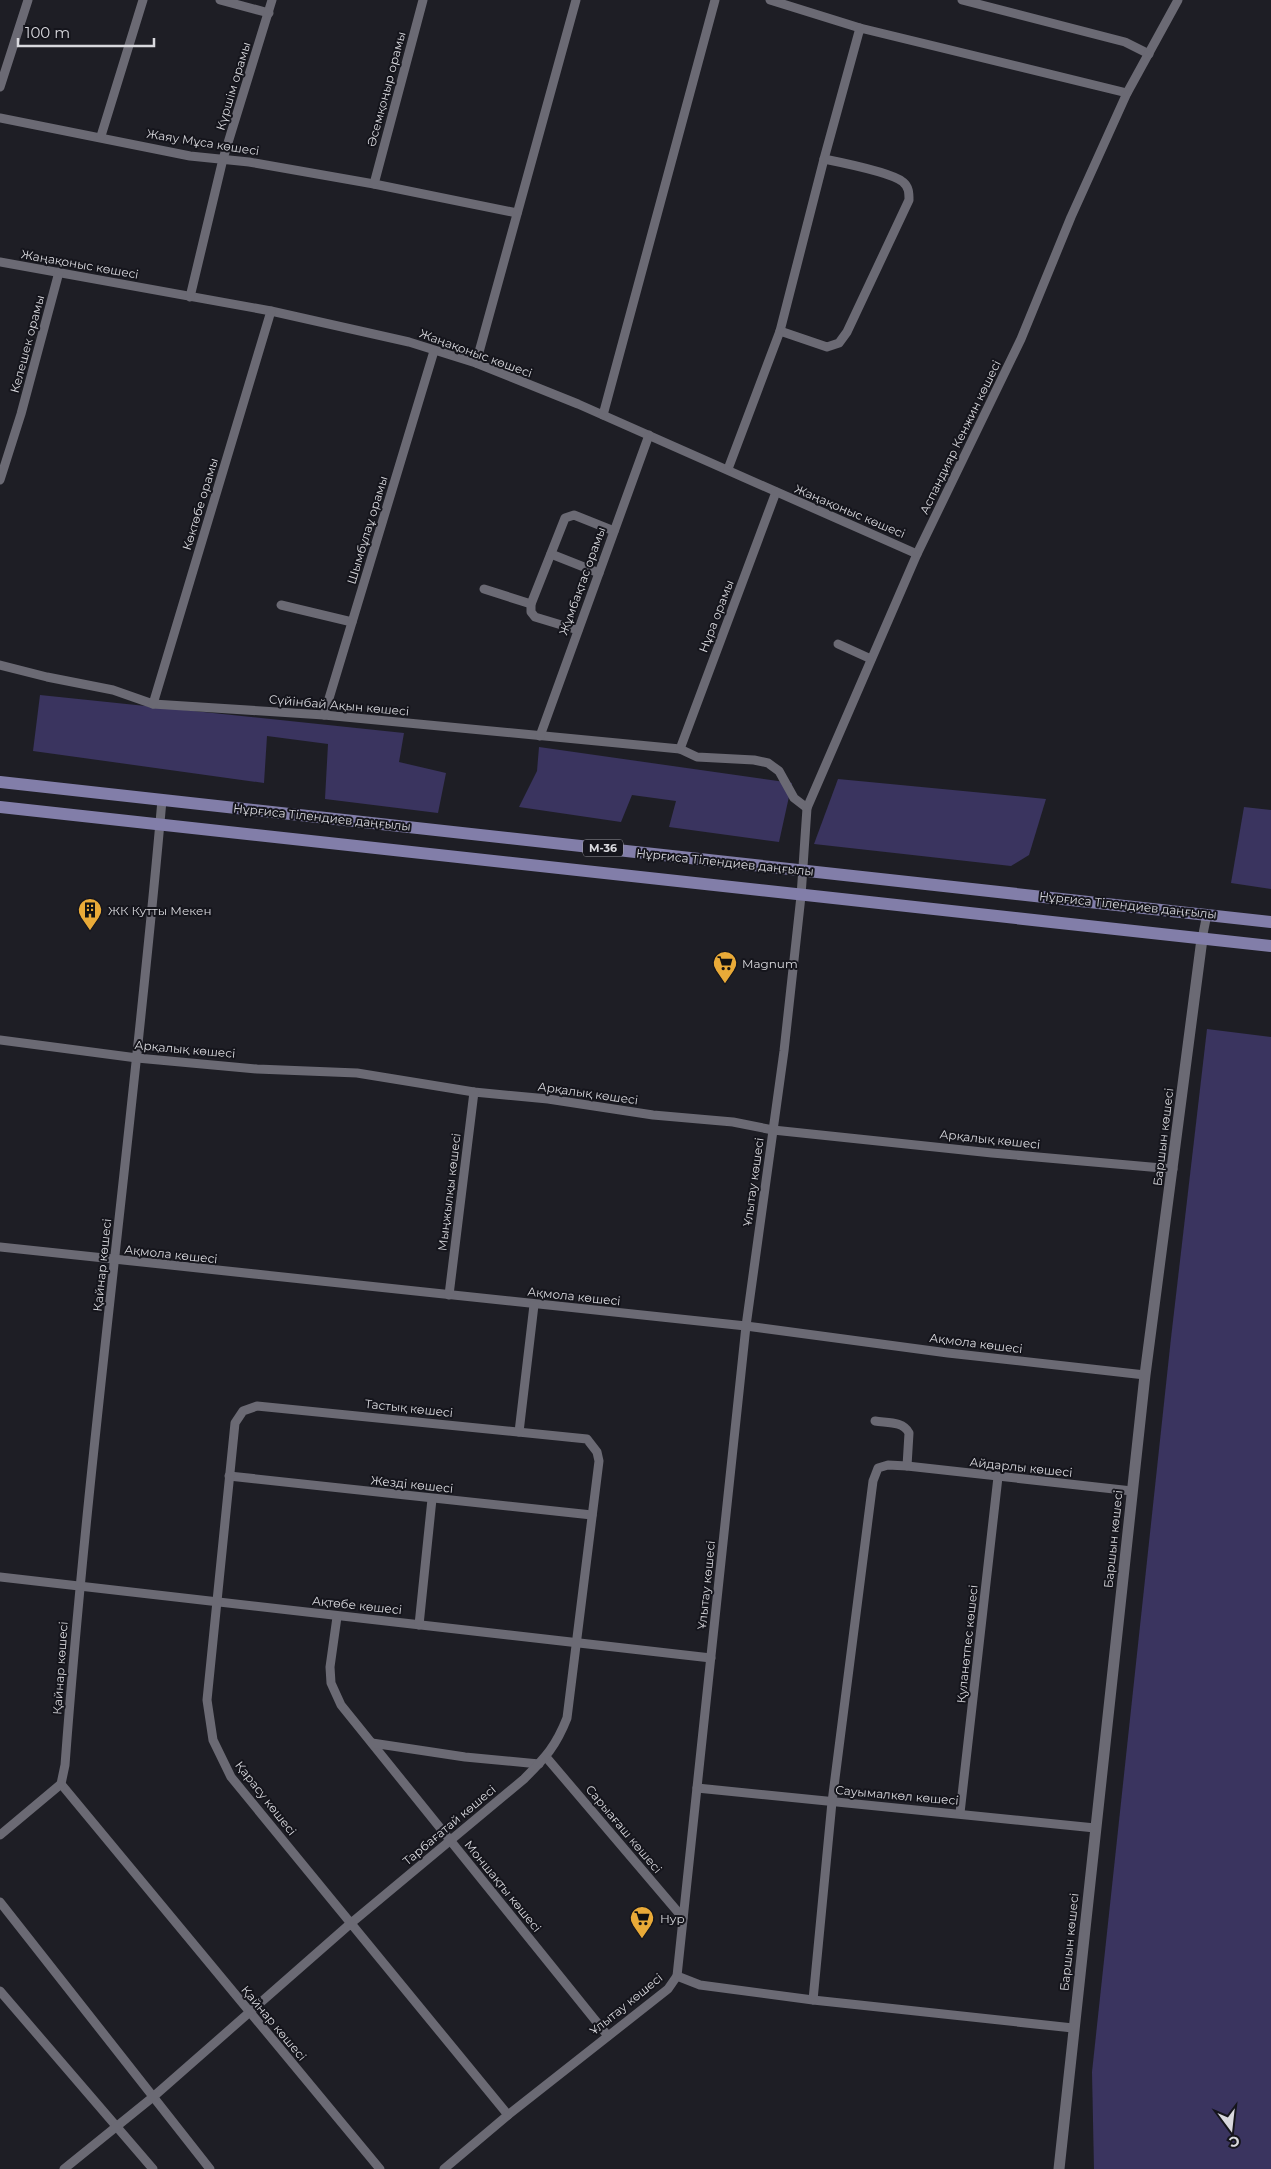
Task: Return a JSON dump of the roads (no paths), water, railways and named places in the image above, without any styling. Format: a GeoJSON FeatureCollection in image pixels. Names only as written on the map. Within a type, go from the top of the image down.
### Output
{"type":"FeatureCollection","features":[{"type":"Feature","properties":{"kind":"main road","name":"Нұрғиса Тілендиев даңғылы"},"geometry":{"type":"LineString","coordinates":[[0,782],[1271,922]]}},
{"type":"Feature","properties":{"kind":"main road","name":"Нұрғиса Тілендиев даңғылы"},"geometry":{"type":"LineString","coordinates":[[0,807],[1271,946]]}},
{"type":"Feature","properties":{"kind":"street"},"geometry":{"type":"LineString","coordinates":[[0,88],[28,0]]}},
{"type":"Feature","properties":{"kind":"street"},"geometry":{"type":"LineString","coordinates":[[101,136],[143,0]]}},
{"type":"Feature","properties":{"kind":"street"},"geometry":{"type":"LineString","coordinates":[[220,0],[269,13]]}},
{"type":"Feature","properties":{"kind":"street","name":"Күршім орамы"},"geometry":{"type":"LineString","coordinates":[[190,297],[223,159],[272,0]]}},
{"type":"Feature","properties":{"kind":"street","name":"Әсемқоңыр орамы"},"geometry":{"type":"LineString","coordinates":[[374,184],[423,0]]}},
{"type":"Feature","properties":{"kind":"street"},"geometry":{"type":"LineString","coordinates":[[476,363],[576,0]]}},
{"type":"Feature","properties":{"kind":"street"},"geometry":{"type":"LineString","coordinates":[[602,415],[715,0]]}},
{"type":"Feature","properties":{"kind":"street"},"geometry":{"type":"LineString","coordinates":[[770,0],[860,28],[1127,93]]}},
{"type":"Feature","properties":{"kind":"street"},"geometry":{"type":"LineString","coordinates":[[962,0],[1125,42],[1149,54]]}},
{"type":"Feature","properties":{"kind":"street","name":"Аспандияр Кенжин көшесі"},"geometry":{"type":"LineString","coordinates":[[801,896],[807,808],[918,554],[1022,339],[1071,217],[1127,93],[1178,0]]}},
{"type":"Feature","properties":{"kind":"street"},"geometry":{"type":"LineString","coordinates":[[728,470],[780,331],[860,28]]}},
{"type":"Feature","properties":{"kind":"street","name":"Жаяу Мұса көшесі"},"geometry":{"type":"LineString","coordinates":[[0,118],[101,136],[190,156],[223,159],[374,184],[517,213]]}},
{"type":"Feature","properties":{"kind":"street"},"geometry":{"type":"LineString","coordinates":[[780,331],[827,347],[839,343],[847,332],[909,200],[908,188],[901,180],[852,165],[824,159]]}},
{"type":"Feature","properties":{"kind":"street","name":"Жаңақоныс көшесі"},"geometry":{"type":"LineString","coordinates":[[0,262],[271,311],[409,342],[476,363],[649,435],[918,554]]}},
{"type":"Feature","properties":{"kind":"street","name":"Келешек орамы"},"geometry":{"type":"LineString","coordinates":[[0,480],[21,414],[59,272]]}},
{"type":"Feature","properties":{"kind":"street","name":"Көктөбе орамы"},"geometry":{"type":"LineString","coordinates":[[152,704],[271,311]]}},
{"type":"Feature","properties":{"kind":"street","name":"Шымбұлаұ орамы"},"geometry":{"type":"LineString","coordinates":[[324,715],[434,351]]}},
{"type":"Feature","properties":{"kind":"street","name":"Жұмбақтас орамы"},"geometry":{"type":"LineString","coordinates":[[540,736],[649,435]]}},
{"type":"Feature","properties":{"kind":"street","name":"Нұра орамы"},"geometry":{"type":"LineString","coordinates":[[680,749],[776,492]]}},
{"type":"Feature","properties":{"kind":"street"},"geometry":{"type":"LineString","coordinates":[[578,630],[535,617],[531,612],[531,604],[565,518],[574,515],[614,531]]}},
{"type":"Feature","properties":{"kind":"street"},"geometry":{"type":"LineString","coordinates":[[551,554],[599,573]]}},
{"type":"Feature","properties":{"kind":"street"},"geometry":{"type":"LineString","coordinates":[[484,589],[531,604]]}},
{"type":"Feature","properties":{"kind":"street"},"geometry":{"type":"LineString","coordinates":[[281,605],[352,622]]}},
{"type":"Feature","properties":{"kind":"street"},"geometry":{"type":"LineString","coordinates":[[838,644],[871,659]]}},
{"type":"Feature","properties":{"kind":"street","name":"Сүйінбай Ақын көшесі"},"geometry":{"type":"LineString","coordinates":[[0,665],[47,678],[113,690],[152,704],[324,715],[680,749],[697,757],[768,762],[778,771],[794,798],[807,808]]}},
{"type":"Feature","properties":{"kind":"street","name":"Қайнар көшесі"},"geometry":{"type":"LineString","coordinates":[[162,800],[137,1058],[79,1587],[65,1765],[61,1784],[380,2169]]}},
{"type":"Feature","properties":{"kind":"street","name":"Ұлытау көшесі"},"geometry":{"type":"LineString","coordinates":[[444,2169],[508,2115],[668,1989],[677,1976],[746,1326],[774,1130],[801,896]]}},
{"type":"Feature","properties":{"kind":"street","name":"Баршын көшесі"},"geometry":{"type":"LineString","coordinates":[[1059,2169],[1145,1375],[1202,939],[1207,914]]}},
{"type":"Feature","properties":{"kind":"street","name":"Арқалық көшесі"},"geometry":{"type":"LineString","coordinates":[[0,1040],[137,1058],[258,1069],[357,1073],[474,1092],[548,1099],[653,1115],[733,1122],[774,1130],[992,1153],[1173,1169]]}},
{"type":"Feature","properties":{"kind":"street","name":"Мыңжылқы көшесі"},"geometry":{"type":"LineString","coordinates":[[449,1295],[474,1092]]}},
{"type":"Feature","properties":{"kind":"street","name":"Ақмола көшесі"},"geometry":{"type":"LineString","coordinates":[[0,1247],[115,1261],[746,1326],[948,1353],[1145,1375]]}},
{"type":"Feature","properties":{"kind":"street"},"geometry":{"type":"LineString","coordinates":[[519,1432],[534,1305]]}},
{"type":"Feature","properties":{"kind":"street","name":"Тастық көшесі"},"geometry":{"type":"LineString","coordinates":[[235,1423],[243,1410],[257,1406],[587,1439]]}},
{"type":"Feature","properties":{"kind":"street"},"geometry":{"type":"LineString","coordinates":[[874,1421],[903,1425],[907,1428],[909,1433],[907,1466]]}},
{"type":"Feature","properties":{"kind":"street","name":"Қарасу көшесі"},"geometry":{"type":"LineString","coordinates":[[235,1423],[207,1700],[213,1740],[219,1756],[231,1776],[350,1924],[508,2115]]}},
{"type":"Feature","properties":{"kind":"street","name":"Тарбағатай көшесі"},"geometry":{"type":"LineString","coordinates":[[64,2169],[153,2097],[350,1924],[524,1779],[546,1757],[558,1741],[567,1718],[599,1461],[597,1452],[587,1439]]}},
{"type":"Feature","properties":{"kind":"street","name":"Айдарлы көшесі"},"geometry":{"type":"LineString","coordinates":[[832,1802],[874,1480],[878,1468],[888,1465],[907,1466],[998,1478],[1132,1491]]}},
{"type":"Feature","properties":{"kind":"street","name":"Жезді көшесі"},"geometry":{"type":"LineString","coordinates":[[229,1476],[592,1515]]}},
{"type":"Feature","properties":{"kind":"street","name":"Қуланөтпес көшесі"},"geometry":{"type":"LineString","coordinates":[[960,1813],[998,1478]]}},
{"type":"Feature","properties":{"kind":"street"},"geometry":{"type":"LineString","coordinates":[[419,1624],[432,1499]]}},
{"type":"Feature","properties":{"kind":"street","name":"Ақтөбе көшесі"},"geometry":{"type":"LineString","coordinates":[[0,1577],[218,1601],[337,1617],[419,1624],[710,1658]]}},
{"type":"Feature","properties":{"kind":"street","name":"Моншақты көшесі"},"geometry":{"type":"LineString","coordinates":[[337,1617],[330,1667],[331,1683],[341,1704],[608,2036]]}},
{"type":"Feature","properties":{"kind":"street"},"geometry":{"type":"LineString","coordinates":[[372,1743],[465,1757],[539,1764]]}},
{"type":"Feature","properties":{"kind":"street","name":"Сарыағаш көшесі"},"geometry":{"type":"LineString","coordinates":[[546,1757],[683,1918]]}},
{"type":"Feature","properties":{"kind":"street"},"geometry":{"type":"LineString","coordinates":[[0,1835],[61,1784]]}},
{"type":"Feature","properties":{"kind":"street","name":"Сауымалкөл көшесі"},"geometry":{"type":"LineString","coordinates":[[697,1788],[1095,1828]]}},
{"type":"Feature","properties":{"kind":"street"},"geometry":{"type":"LineString","coordinates":[[813,2000],[832,1802]]}},
{"type":"Feature","properties":{"kind":"street"},"geometry":{"type":"LineString","coordinates":[[0,1902],[210,2169]]}},
{"type":"Feature","properties":{"kind":"street"},"geometry":{"type":"LineString","coordinates":[[677,1976],[700,1985],[813,2000],[1073,2028]]}},
{"type":"Feature","properties":{"kind":"street"},"geometry":{"type":"LineString","coordinates":[[0,1991],[153,2169]]}},
{"type":"Feature","properties":{"kind":"place","name":"ЖК Кутты Мекен"},"geometry":{"type":"Point","coordinates":[90,931]}},
{"type":"Feature","properties":{"kind":"place","name":"Magnum"},"geometry":{"type":"Point","coordinates":[725,984]}},
{"type":"Feature","properties":{"kind":"place","name":"Нур"},"geometry":{"type":"Point","coordinates":[642,1939]}}]}
